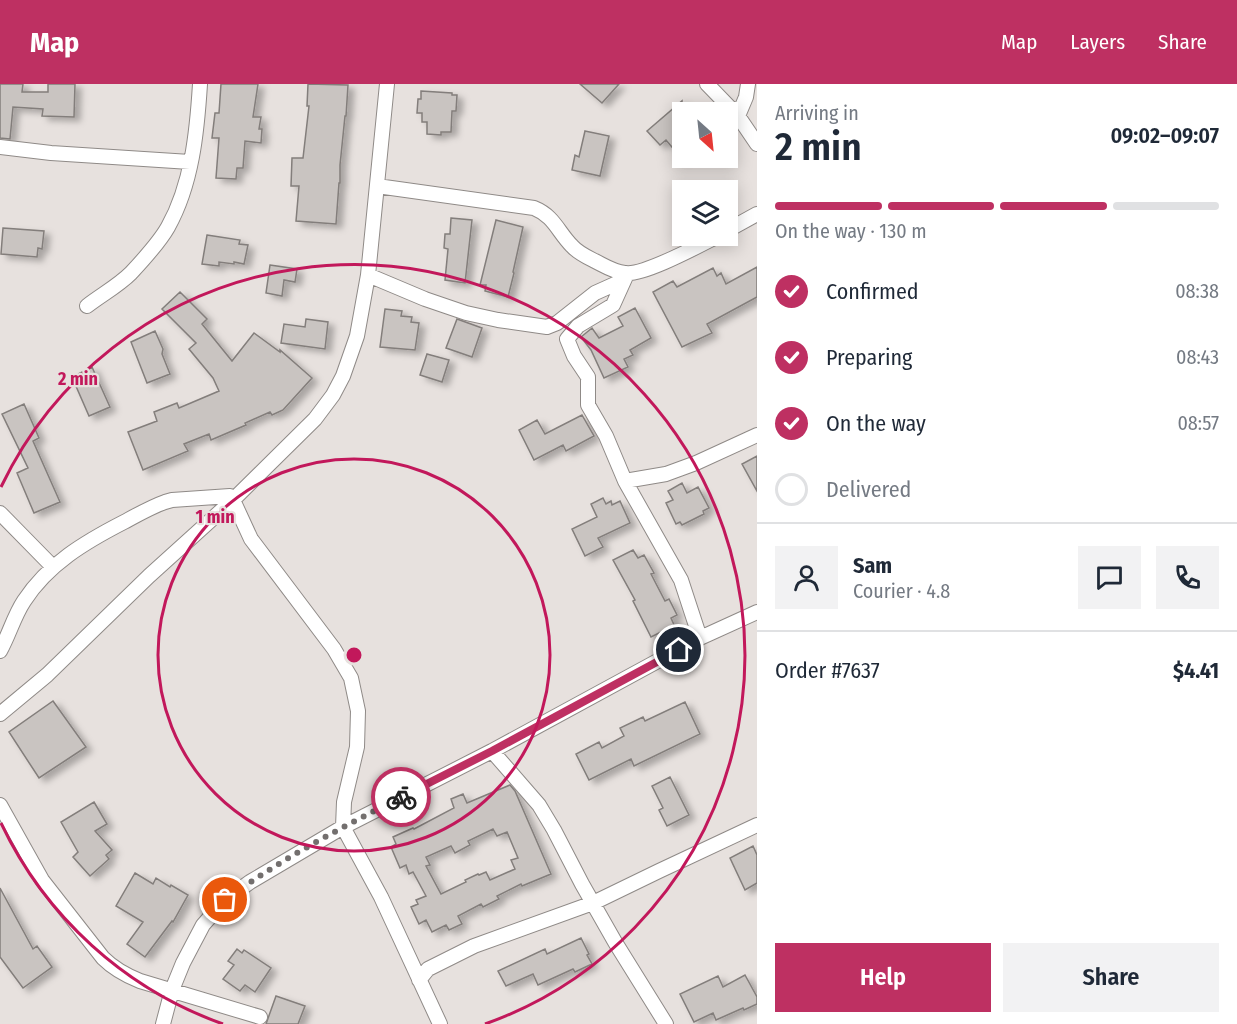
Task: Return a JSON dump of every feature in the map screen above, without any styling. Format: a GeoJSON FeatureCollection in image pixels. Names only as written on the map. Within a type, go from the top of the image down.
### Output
{"type":"FeatureCollection","features":[{"type":"Feature","properties":{"kind":"street"},"geometry":{"type":"LineString","coordinates":[[87,306],[130,273],[167,229],[177,210],[198,120],[200,84]]}},
{"type":"Feature","properties":{"kind":"street"},"geometry":{"type":"LineString","coordinates":[[0,714],[47,675],[232,498],[315,418],[333,395],[343,376],[357,336],[368,275],[387,84]]}},
{"type":"Feature","properties":{"kind":"street"},"geometry":{"type":"LineString","coordinates":[[706,84],[724,102]]}},
{"type":"Feature","properties":{"kind":"street"},"geometry":{"type":"LineString","coordinates":[[748,84],[746,97],[738,116],[757,144]]}},
{"type":"Feature","properties":{"kind":"street"},"geometry":{"type":"LineString","coordinates":[[0,147],[51,153],[190,162]]}},
{"type":"Feature","properties":{"kind":"street"},"geometry":{"type":"LineString","coordinates":[[377,186],[534,208],[549,216],[578,251],[626,277]]}},
{"type":"Feature","properties":{"kind":"street"},"geometry":{"type":"LineString","coordinates":[[738,224],[757,214]]}},
{"type":"Feature","properties":{"kind":"street"},"geometry":{"type":"LineString","coordinates":[[368,275],[466,313],[547,327],[557,323],[595,293],[698,246]]}},
{"type":"Feature","properties":{"kind":"street"},"geometry":{"type":"LineString","coordinates":[[626,277],[613,305],[578,326],[567,339],[574,357],[588,377],[588,405],[606,436],[626,481],[681,580],[700,638]]}},
{"type":"Feature","properties":{"kind":"street"},"geometry":{"type":"LineString","coordinates":[[626,481],[666,474],[757,435]]}},
{"type":"Feature","properties":{"kind":"street"},"geometry":{"type":"LineString","coordinates":[[0,651],[24,601],[36,585],[53,567],[80,546],[157,505],[172,500],[232,498]]}},
{"type":"Feature","properties":{"kind":"street"},"geometry":{"type":"LineString","coordinates":[[232,498],[251,539],[334,649],[351,678],[358,711],[357,747],[344,802],[343,827],[381,897],[440,1024]]}},
{"type":"Feature","properties":{"kind":"street"},"geometry":{"type":"LineString","coordinates":[[0,513],[53,567]]}},
{"type":"Feature","properties":{"kind":"street"},"geometry":{"type":"LineString","coordinates":[[163,1024],[172,990],[203,925],[225,900],[250,882],[343,827],[492,751],[700,638],[757,612]]}},
{"type":"Feature","properties":{"kind":"street"},"geometry":{"type":"LineString","coordinates":[[492,751],[538,805],[554,830],[593,903],[666,1024]]}},
{"type":"Feature","properties":{"kind":"street"},"geometry":{"type":"LineString","coordinates":[[0,805],[42,880],[113,968],[125,975],[260,1017]]}},
{"type":"Feature","properties":{"kind":"street"},"geometry":{"type":"LineString","coordinates":[[419,981],[428,969],[474,946],[593,903],[757,825]]}},
{"type":"Feature","properties":{"kind":"building"},"geometry":{"type":"Polygon","coordinates":[[[0,84],[23,84],[22,92],[48,92],[48,84],[75,84],[74,117],[42,116],[43,109],[13,107],[10,139],[0,138],[0,84]]]}},
{"type":"Feature","properties":{"kind":"building"},"geometry":{"type":"Polygon","coordinates":[[[221,84],[258,84],[253,117],[261,117],[259,129],[262,129],[261,143],[245,141],[243,168],[237,168],[236,179],[216,178],[219,138],[212,138],[215,113],[219,113],[221,84]]]}},
{"type":"Feature","properties":{"kind":"building"},"geometry":{"type":"Polygon","coordinates":[[[308,84],[348,85],[336,224],[296,221],[299,186],[291,186],[292,158],[303,158],[309,106],[307,106],[308,84]]]}},
{"type":"Feature","properties":{"kind":"building"},"geometry":{"type":"Polygon","coordinates":[[[580,84],[619,84],[602,103],[580,84]]]}},
{"type":"Feature","properties":{"kind":"building"},"geometry":{"type":"Polygon","coordinates":[[[421,91],[457,95],[456,111],[452,111],[451,132],[441,132],[441,135],[427,134],[427,122],[422,122],[422,113],[417,113],[421,91]]]}},
{"type":"Feature","properties":{"kind":"building"},"geometry":{"type":"Polygon","coordinates":[[[672,110],[672,147],[666,140],[660,145],[647,131],[672,110]]]}},
{"type":"Feature","properties":{"kind":"building"},"geometry":{"type":"Polygon","coordinates":[[[585,131],[609,136],[600,176],[572,170],[575,155],[579,157],[585,131]]]}},
{"type":"Feature","properties":{"kind":"building"},"geometry":{"type":"Polygon","coordinates":[[[451,218],[472,220],[465,283],[445,280],[448,249],[444,248],[445,234],[450,234],[451,218]]]}},
{"type":"Feature","properties":{"kind":"building"},"geometry":{"type":"Polygon","coordinates":[[[496,220],[523,227],[508,297],[485,291],[486,285],[480,285],[496,220]]]}},
{"type":"Feature","properties":{"kind":"building"},"geometry":{"type":"Polygon","coordinates":[[[3,228],[44,231],[42,249],[38,248],[37,257],[1,254],[3,228]]]}},
{"type":"Feature","properties":{"kind":"building"},"geometry":{"type":"Polygon","coordinates":[[[207,235],[240,240],[239,244],[248,245],[244,264],[219,262],[219,266],[202,264],[207,235]]]}},
{"type":"Feature","properties":{"kind":"building"},"geometry":{"type":"Polygon","coordinates":[[[270,265],[297,269],[295,282],[284,280],[282,296],[266,293],[270,265]]]}},
{"type":"Feature","properties":{"kind":"building"},"geometry":{"type":"Polygon","coordinates":[[[757,267],[757,297],[707,324],[712,333],[682,347],[653,292],[673,281],[677,287],[713,268],[717,276],[721,273],[726,284],[757,267]]]}},
{"type":"Feature","properties":{"kind":"building"},"geometry":{"type":"Polygon","coordinates":[[[180,292],[207,319],[202,324],[232,361],[254,333],[280,352],[280,350],[312,378],[283,410],[272,415],[270,412],[211,440],[209,434],[184,444],[188,451],[143,470],[128,432],[157,421],[154,412],[177,403],[179,408],[219,391],[213,378],[189,349],[196,343],[162,309],[180,292]]]}},
{"type":"Feature","properties":{"kind":"building"},"geometry":{"type":"Polygon","coordinates":[[[635,308],[651,338],[630,350],[633,355],[624,359],[628,367],[604,378],[591,350],[581,337],[592,328],[599,338],[623,326],[618,317],[635,308]]]}},
{"type":"Feature","properties":{"kind":"building"},"geometry":{"type":"Polygon","coordinates":[[[385,309],[402,311],[401,316],[412,317],[411,322],[419,323],[415,350],[380,347],[385,309]]]}},
{"type":"Feature","properties":{"kind":"building"},"geometry":{"type":"Polygon","coordinates":[[[306,319],[328,322],[325,349],[281,343],[284,324],[305,327],[306,319]]]}},
{"type":"Feature","properties":{"kind":"building"},"geometry":{"type":"Polygon","coordinates":[[[457,319],[482,328],[472,357],[446,348],[457,319]]]}},
{"type":"Feature","properties":{"kind":"building"},"geometry":{"type":"Polygon","coordinates":[[[155,331],[170,374],[147,383],[131,342],[155,331]]]}},
{"type":"Feature","properties":{"kind":"building"},"geometry":{"type":"Polygon","coordinates":[[[427,354],[449,360],[442,382],[420,375],[427,354]]]}},
{"type":"Feature","properties":{"kind":"building"},"geometry":{"type":"Polygon","coordinates":[[[92,367],[110,407],[89,416],[72,377],[92,367]]]}},
{"type":"Feature","properties":{"kind":"building"},"geometry":{"type":"Polygon","coordinates":[[[24,404],[39,438],[33,441],[60,502],[34,513],[17,473],[28,468],[2,414],[24,404]]]}},
{"type":"Feature","properties":{"kind":"building"},"geometry":{"type":"Polygon","coordinates":[[[582,415],[594,436],[566,451],[563,445],[534,460],[519,430],[537,420],[545,434],[582,415]]]}},
{"type":"Feature","properties":{"kind":"building"},"geometry":{"type":"Polygon","coordinates":[[[757,456],[757,491],[742,464],[757,456]]]}},
{"type":"Feature","properties":{"kind":"building"},"geometry":{"type":"Polygon","coordinates":[[[682,483],[687,493],[698,487],[709,508],[703,511],[704,514],[682,525],[680,522],[676,524],[666,503],[673,500],[668,491],[682,483]]]}},
{"type":"Feature","properties":{"kind":"building"},"geometry":{"type":"Polygon","coordinates":[[[603,498],[606,504],[611,501],[612,505],[620,501],[630,523],[598,538],[603,547],[585,556],[572,529],[597,517],[591,504],[603,498]]]}},
{"type":"Feature","properties":{"kind":"building"},"geometry":{"type":"Polygon","coordinates":[[[633,550],[638,558],[644,555],[665,601],[669,599],[677,615],[671,618],[675,627],[651,637],[633,601],[635,600],[613,560],[633,550]]]}},
{"type":"Feature","properties":{"kind":"building"},"geometry":{"type":"Polygon","coordinates":[[[53,701],[86,747],[39,778],[9,732],[53,701]]]}},
{"type":"Feature","properties":{"kind":"building"},"geometry":{"type":"Polygon","coordinates":[[[685,702],[700,734],[634,766],[631,759],[589,780],[576,754],[599,742],[602,748],[624,736],[620,728],[643,717],[645,721],[685,702]]]}},
{"type":"Feature","properties":{"kind":"building"},"geometry":{"type":"Polygon","coordinates":[[[670,777],[689,815],[667,826],[659,810],[663,808],[652,786],[670,777]]]}},
{"type":"Feature","properties":{"kind":"building"},"geometry":{"type":"Polygon","coordinates":[[[510,785],[515,791],[551,874],[522,886],[521,884],[497,896],[499,899],[483,907],[481,904],[458,916],[462,924],[449,930],[446,925],[432,932],[426,920],[419,924],[411,907],[418,904],[416,900],[426,896],[413,872],[409,874],[406,865],[400,868],[391,847],[396,844],[393,837],[454,808],[451,799],[463,794],[467,803],[510,785]],[[493,829],[468,841],[470,845],[455,853],[451,846],[426,857],[430,865],[426,866],[441,894],[478,874],[486,872],[490,880],[515,869],[511,860],[518,858],[507,832],[497,836],[493,829]]]}},
{"type":"Feature","properties":{"kind":"building"},"geometry":{"type":"Polygon","coordinates":[[[94,802],[107,824],[95,831],[112,850],[106,855],[109,859],[90,876],[73,857],[78,852],[61,822],[94,802]]]}},
{"type":"Feature","properties":{"kind":"building"},"geometry":{"type":"Polygon","coordinates":[[[753,846],[757,855],[757,883],[745,890],[730,858],[753,846]]]}},
{"type":"Feature","properties":{"kind":"building"},"geometry":{"type":"Polygon","coordinates":[[[135,873],[153,884],[156,878],[188,895],[173,922],[145,957],[127,944],[143,922],[116,906],[135,873]]]}},
{"type":"Feature","properties":{"kind":"building"},"geometry":{"type":"Polygon","coordinates":[[[0,888],[33,949],[37,946],[52,967],[23,988],[0,957],[0,888]]]}},
{"type":"Feature","properties":{"kind":"building"},"geometry":{"type":"Polygon","coordinates":[[[581,938],[592,964],[575,972],[573,969],[538,985],[533,974],[506,986],[498,971],[545,949],[547,954],[581,938]]]}},
{"type":"Feature","properties":{"kind":"building"},"geometry":{"type":"Polygon","coordinates":[[[237,949],[242,953],[244,950],[271,968],[255,992],[245,985],[240,991],[223,979],[234,965],[228,961],[237,949]]]}},
{"type":"Feature","properties":{"kind":"building"},"geometry":{"type":"Polygon","coordinates":[[[745,975],[757,997],[757,1004],[716,1020],[713,1013],[694,1022],[680,994],[718,976],[723,987],[745,975]]]}},
{"type":"Feature","properties":{"kind":"building"},"geometry":{"type":"Polygon","coordinates":[[[276,996],[305,1006],[298,1024],[266,1024],[276,996]]]}},
{"type":"Feature","properties":{"kind":"way so far"},"geometry":{"type":"LineString","coordinates":[[225,900],[250,882],[324,838],[401,797]]}},
{"type":"Feature","properties":{"kind":"route"},"geometry":{"type":"LineString","coordinates":[[401,797],[492,751],[679,650]]}}]}
